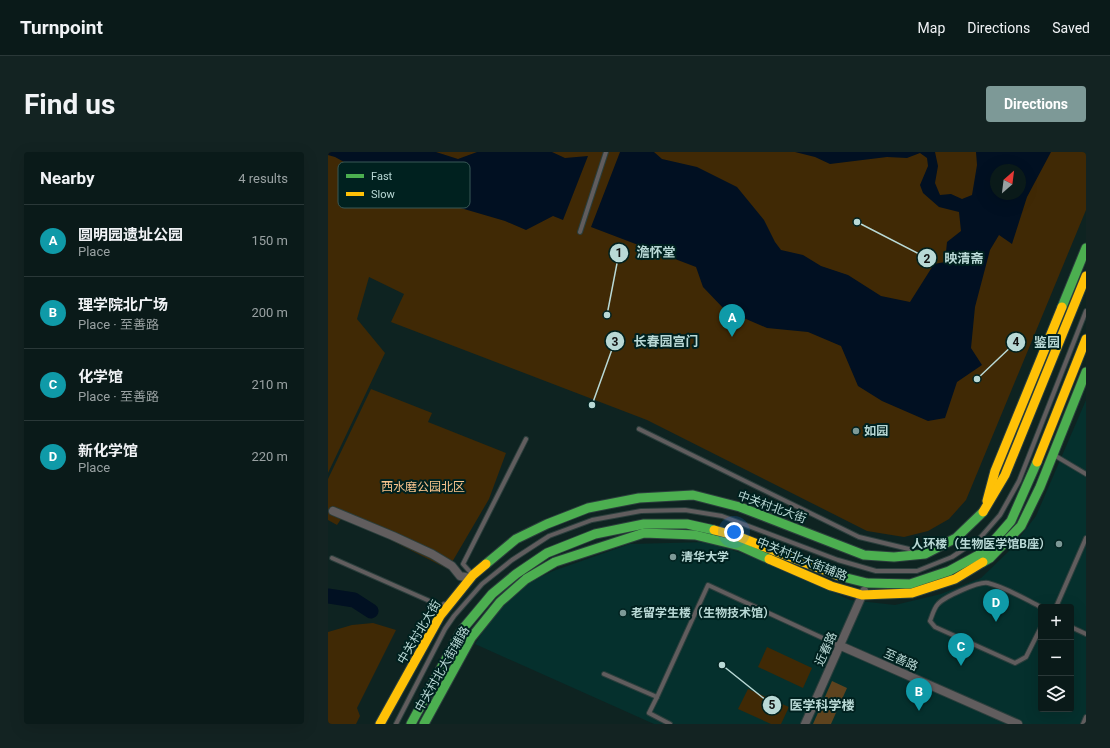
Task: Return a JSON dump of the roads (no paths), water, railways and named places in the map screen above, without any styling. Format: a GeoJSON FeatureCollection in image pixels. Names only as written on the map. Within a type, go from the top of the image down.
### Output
{"type":"FeatureCollection","features":[{"type":"Feature","properties":{"kind":"main road"},"geometry":{"type":"LineString","coordinates":[[984,511],[995,471],[1086,248]]}},
{"type":"Feature","properties":{"kind":"main road","name":"中关村北大街"},"geometry":{"type":"LineString","coordinates":[[380,724],[440,616],[471,577],[516,539],[547,524],[588,508],[639,498],[693,495],[740,507],[864,555],[894,557],[925,554],[956,538],[984,511],[1005,475],[1086,276]]}},
{"type":"Feature","properties":{"kind":"main road"},"geometry":{"type":"LineString","coordinates":[[411,724],[461,631],[492,594],[516,574],[548,553],[595,534],[644,524],[687,524],[738,536],[836,575],[867,583],[910,584],[949,572],[984,552],[1011,521],[1028,484],[1086,339]]}},
{"type":"Feature","properties":{"kind":"main road","name":"中关村北大街辅路"},"geometry":{"type":"LineString","coordinates":[[424,724],[471,638],[500,602],[526,580],[555,562],[644,534],[695,535],[740,546],[831,586],[862,595],[912,593],[955,579],[990,558],[1021,526],[1040,487],[1085,376]]}},
{"type":"Feature","properties":{"kind":"street"},"geometry":{"type":"LineString","coordinates":[[333,511],[387,533],[432,554],[452,566],[460,576],[471,577]]}},
{"type":"Feature","properties":{"kind":"street","name":"近春路"},"geometry":{"type":"LineString","coordinates":[[806,724],[867,583]]}},
{"type":"Feature","properties":{"kind":"street","name":"至善路"},"geometry":{"type":"LineString","coordinates":[[840,646],[1018,724]]}},
{"type":"Feature","properties":{"kind":"lane"},"geometry":{"type":"LineString","coordinates":[[580,232],[606,152]]}},
{"type":"Feature","properties":{"kind":"lane","name":"中关村北大街"},"geometry":{"type":"LineString","coordinates":[[396,724],[445,629],[454,616],[482,584],[512,560],[549,536],[592,520],[641,512],[685,510],[700,512],[728,518],[838,560],[876,571],[917,571],[952,557],[979,539],[1000,515],[1004,508],[1018,481],[1086,311]]}},
{"type":"Feature","properties":{"kind":"lane"},"geometry":{"type":"LineString","coordinates":[[1073,371],[1085,376]]}},
{"type":"Feature","properties":{"kind":"lane"},"geometry":{"type":"LineString","coordinates":[[639,429],[859,537],[925,554]]}},
{"type":"Feature","properties":{"kind":"lane"},"geometry":{"type":"LineString","coordinates":[[471,577],[463,564],[526,439]]}},
{"type":"Feature","properties":{"kind":"lane"},"geometry":{"type":"LineString","coordinates":[[1052,455],[1086,474]]}},
{"type":"Feature","properties":{"kind":"lane"},"geometry":{"type":"LineString","coordinates":[[1057,604],[1086,538]]}},
{"type":"Feature","properties":{"kind":"lane"},"geometry":{"type":"LineString","coordinates":[[332,558],[441,606],[452,601]]}},
{"type":"Feature","properties":{"kind":"lane"},"geometry":{"type":"LineString","coordinates":[[1038,606],[996,586],[986,583],[944,599],[937,605],[930,621],[935,627],[1015,663],[1026,657],[1038,634]]}},
{"type":"Feature","properties":{"kind":"lane"},"geometry":{"type":"LineString","coordinates":[[670,724],[649,713],[708,585],[840,646]]}},
{"type":"Feature","properties":{"kind":"lane"},"geometry":{"type":"LineString","coordinates":[[1074,628],[1086,634]]}},
{"type":"Feature","properties":{"kind":"lane"},"geometry":{"type":"LineString","coordinates":[[604,674],[656,697]]}},
{"type":"Feature","properties":{"kind":"lane"},"geometry":{"type":"LineString","coordinates":[[1083,724],[1086,718]]}},
{"type":"Feature","properties":{"kind":"waterway"},"geometry":{"type":"LineString","coordinates":[[328,596],[354,600],[371,611]]}},
{"type":"Feature","properties":{"kind":"place","name":"映清斋"},"geometry":{"type":"Point","coordinates":[857,222]}},
{"type":"Feature","properties":{"kind":"place","name":"澹怀堂"},"geometry":{"type":"Point","coordinates":[607,315]}},
{"type":"Feature","properties":{"kind":"place","name":"圆明园遗址公园"},"geometry":{"type":"Point","coordinates":[732,337]}},
{"type":"Feature","properties":{"kind":"place","name":"鉴园"},"geometry":{"type":"Point","coordinates":[977,379]}},
{"type":"Feature","properties":{"kind":"place","name":"长春园宫门"},"geometry":{"type":"Point","coordinates":[592,405]}},
{"type":"Feature","properties":{"kind":"place","name":"如园"},"geometry":{"type":"Point","coordinates":[856,431]}},
{"type":"Feature","properties":{"kind":"place","name":"人环楼（生物医学馆B座）"},"geometry":{"type":"Point","coordinates":[1059,544]}},
{"type":"Feature","properties":{"kind":"place","name":"清华大学"},"geometry":{"type":"Point","coordinates":[673,557]}},
{"type":"Feature","properties":{"kind":"place","name":"老留学生楼（生物技术馆）"},"geometry":{"type":"Point","coordinates":[623,613]}},
{"type":"Feature","properties":{"kind":"place","name":"新化学馆"},"geometry":{"type":"Point","coordinates":[996,622]}},
{"type":"Feature","properties":{"kind":"place","name":"医学科学楼"},"geometry":{"type":"Point","coordinates":[722,665]}},
{"type":"Feature","properties":{"kind":"place","name":"化学馆"},"geometry":{"type":"Point","coordinates":[961,666]}},
{"type":"Feature","properties":{"kind":"place","name":"理学院北广场"},"geometry":{"type":"Point","coordinates":[919,711]}},
{"type":"Feature","properties":{"kind":"park label","name":"西水磨公园北区"},"geometry":{"type":"Point","coordinates":[423,487]}}]}
